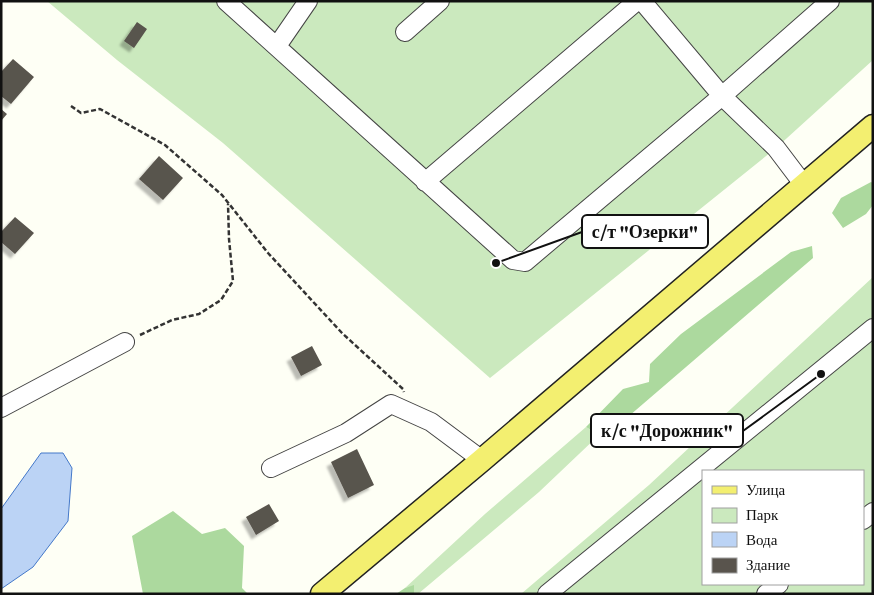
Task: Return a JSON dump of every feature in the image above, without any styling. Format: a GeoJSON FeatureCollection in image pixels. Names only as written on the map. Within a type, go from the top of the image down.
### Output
{"type":"FeatureCollection","features":[{"type":"Feature","properties":{"kind":"main road"},"geometry":{"type":"LineString","coordinates":[[323,593],[482,460],[873,126]]}},
{"type":"Feature","properties":{"kind":"street"},"geometry":{"type":"LineString","coordinates":[[226,1],[425,182],[514,260],[525,262],[722,96],[830,1]]}},
{"type":"Feature","properties":{"kind":"street"},"geometry":{"type":"LineString","coordinates":[[277,46],[308,1]]}},
{"type":"Feature","properties":{"kind":"street"},"geometry":{"type":"LineString","coordinates":[[405,32],[440,1]]}},
{"type":"Feature","properties":{"kind":"street"},"geometry":{"type":"LineString","coordinates":[[425,182],[638,1]]}},
{"type":"Feature","properties":{"kind":"street"},"geometry":{"type":"LineString","coordinates":[[642,1],[722,96],[776,148],[804,185]]}},
{"type":"Feature","properties":{"kind":"street"},"geometry":{"type":"LineString","coordinates":[[707,468],[873,328]]}},
{"type":"Feature","properties":{"kind":"street"},"geometry":{"type":"LineString","coordinates":[[1,408],[125,342]]}},
{"type":"Feature","properties":{"kind":"street"},"geometry":{"type":"LineString","coordinates":[[271,468],[346,432],[390,404],[431,422],[482,460]]}},
{"type":"Feature","properties":{"kind":"street"},"geometry":{"type":"LineString","coordinates":[[547,594],[702,472]]}},
{"type":"Feature","properties":{"kind":"street"},"geometry":{"type":"LineString","coordinates":[[766,594],[778,585]]}},
{"type":"Feature","properties":{"kind":"path"},"geometry":{"type":"LineString","coordinates":[[71,106],[81,113],[100,109],[165,144],[222,195],[268,253],[342,333],[403,389],[414,414]]}},
{"type":"Feature","properties":{"kind":"path"},"geometry":{"type":"LineString","coordinates":[[125,342],[172,320],[199,314],[221,300],[233,281],[228,240],[228,202]]}},
{"type":"Feature","properties":{"kind":"green space"},"geometry":{"type":"Polygon","coordinates":[[[47,1],[873,1],[873,60],[776,148],[490,378],[223,143],[117,60],[47,1]]]}},
{"type":"Feature","properties":{"kind":"green space"},"geometry":{"type":"Polygon","coordinates":[[[871,182],[873,183],[873,205],[866,214],[843,228],[832,213],[841,198],[871,182]]]}},
{"type":"Feature","properties":{"kind":"green space"},"geometry":{"type":"Polygon","coordinates":[[[812,246],[813,258],[622,422],[599,435],[586,427],[623,389],[649,382],[650,364],[681,334],[791,252],[812,246]]]}},
{"type":"Feature","properties":{"kind":"green space"},"geometry":{"type":"Polygon","coordinates":[[[873,277],[873,594],[521,594],[649,485],[873,277]]]}},
{"type":"Feature","properties":{"kind":"green space"},"geometry":{"type":"Polygon","coordinates":[[[586,427],[599,435],[539,492],[418,594],[414,594],[414,586],[405,588],[485,514],[586,427]]]}},
{"type":"Feature","properties":{"kind":"green space"},"geometry":{"type":"Polygon","coordinates":[[[173,511],[202,534],[225,528],[244,546],[242,588],[248,594],[143,594],[132,536],[173,511]]]}},
{"type":"Feature","properties":{"kind":"green space"},"geometry":{"type":"Polygon","coordinates":[[[414,585],[414,594],[396,594],[405,588],[414,585]]]}},
{"type":"Feature","properties":{"kind":"water"},"geometry":{"type":"Polygon","coordinates":[[[41,453],[63,453],[72,468],[68,521],[33,567],[1,589],[1,509],[41,453]]]}},
{"type":"Feature","properties":{"kind":"building"},"geometry":{"type":"Polygon","coordinates":[[[137,22],[147,29],[134,48],[124,41],[137,22]]]}},
{"type":"Feature","properties":{"kind":"building"},"geometry":{"type":"Polygon","coordinates":[[[13,59],[34,77],[11,104],[1,96],[1,72],[13,59]]]}},
{"type":"Feature","properties":{"kind":"building"},"geometry":{"type":"Polygon","coordinates":[[[1,109],[7,114],[1,121],[1,109]]]}},
{"type":"Feature","properties":{"kind":"building"},"geometry":{"type":"Polygon","coordinates":[[[159,156],[183,178],[163,200],[139,179],[159,156]]]}},
{"type":"Feature","properties":{"kind":"building"},"geometry":{"type":"Polygon","coordinates":[[[15,217],[34,233],[15,254],[1,242],[1,232],[15,217]]]}},
{"type":"Feature","properties":{"kind":"building"},"geometry":{"type":"Polygon","coordinates":[[[312,346],[322,365],[301,376],[291,357],[312,346]]]}},
{"type":"Feature","properties":{"kind":"building"},"geometry":{"type":"Polygon","coordinates":[[[357,449],[374,485],[348,498],[331,462],[357,449]]]}},
{"type":"Feature","properties":{"kind":"building"},"geometry":{"type":"Polygon","coordinates":[[[269,504],[279,521],[256,535],[246,517],[269,504]]]}},
{"type":"Feature","properties":{"kind":"place","name":"с/т \"Озерки\""},"geometry":{"type":"Point","coordinates":[496,263]}},
{"type":"Feature","properties":{"kind":"place","name":"к/с \"Дорожник\""},"geometry":{"type":"Point","coordinates":[821,374]}}]}
